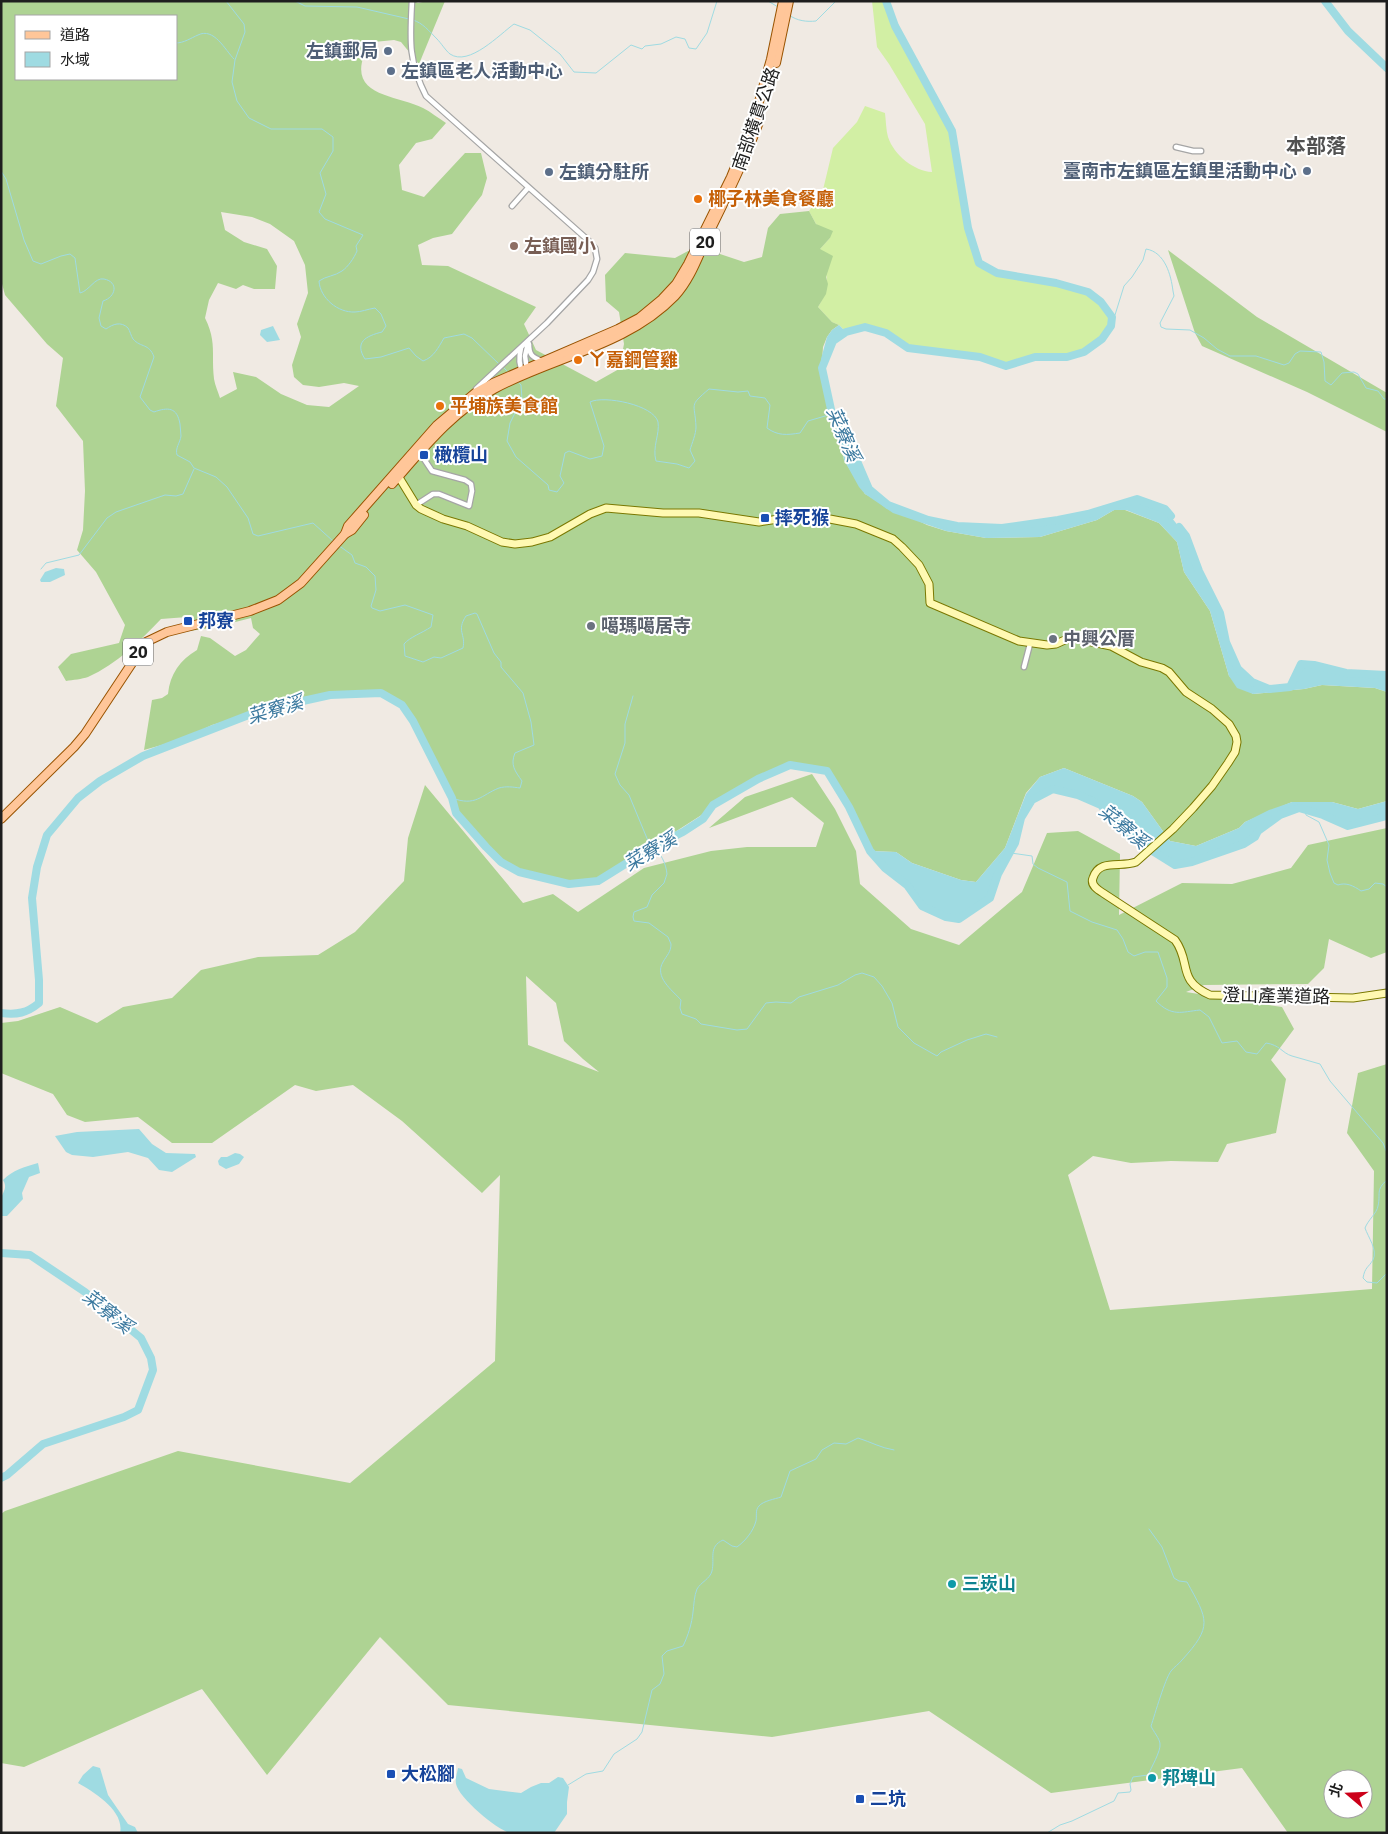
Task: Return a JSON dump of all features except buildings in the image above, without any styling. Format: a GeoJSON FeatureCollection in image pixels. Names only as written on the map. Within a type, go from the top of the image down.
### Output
{"type":"FeatureCollection","features":[{"type":"Feature","properties":{"kind":"main road","name":"20"},"geometry":{"type":"LineString","coordinates":[[781,27],[783,1]]}},
{"type":"Feature","properties":{"kind":"main road","name":"20"},"geometry":{"type":"LineString","coordinates":[[781,27],[789,1]]}},
{"type":"Feature","properties":{"kind":"main road","name":"南部橫貫公路"},"geometry":{"type":"LineString","coordinates":[[525,371],[629,330],[670,300],[685,282],[750,146],[769,88],[781,27]]}},
{"type":"Feature","properties":{"kind":"main road","name":"南部橫貫公路"},"geometry":{"type":"LineString","coordinates":[[525,371],[542,361],[597,342]]}},
{"type":"Feature","properties":{"kind":"main road","name":"20"},"geometry":{"type":"LineString","coordinates":[[1,819],[74,748],[146,642],[167,632],[250,611],[278,600],[301,583],[344,535],[352,530],[437,426],[464,401],[492,383],[525,371]]}},
{"type":"Feature","properties":{"kind":"main road","name":"20"},"geometry":{"type":"LineString","coordinates":[[397,474],[492,383]]}},
{"type":"Feature","properties":{"kind":"street"},"geometry":{"type":"LineString","coordinates":[[412,1],[411,59],[426,96],[595,248],[597,259],[588,280],[506,362],[492,383]]}},
{"type":"Feature","properties":{"kind":"street"},"geometry":{"type":"LineString","coordinates":[[1176,147],[1202,151]]}},
{"type":"Feature","properties":{"kind":"street"},"geometry":{"type":"LineString","coordinates":[[512,206],[528,188]]}},
{"type":"Feature","properties":{"kind":"street"},"geometry":{"type":"LineString","coordinates":[[529,340],[530,354],[533,358],[542,361]]}},
{"type":"Feature","properties":{"kind":"street"},"geometry":{"type":"LineString","coordinates":[[525,371],[525,351],[529,340]]}},
{"type":"Feature","properties":{"kind":"street"},"geometry":{"type":"LineString","coordinates":[[522,347],[520,358],[525,371]]}},
{"type":"Feature","properties":{"kind":"street"},"geometry":{"type":"LineString","coordinates":[[416,504],[433,494],[439,494],[469,506],[472,491],[471,484],[465,480],[432,471],[420,453]]}},
{"type":"Feature","properties":{"kind":"street"},"geometry":{"type":"LineString","coordinates":[[397,474],[416,504],[428,513],[467,526],[508,544],[532,542],[550,537],[590,514],[606,508],[663,513],[699,513],[759,522],[805,515],[845,522],[878,532],[893,539],[919,565],[929,584],[930,603],[1009,638],[1030,644],[1024,667]]}},
{"type":"Feature","properties":{"kind":"street","name":"澄山產業道路"},"geometry":{"type":"LineString","coordinates":[[1030,644],[1056,644],[1073,638],[1110,646],[1141,662],[1162,668],[1169,672],[1186,692],[1212,709],[1229,724],[1236,736],[1235,752],[1212,786],[1173,829],[1136,862],[1129,865],[1104,865],[1093,876],[1092,881],[1093,885],[1103,893],[1175,940],[1180,946],[1190,981],[1203,992],[1218,996],[1353,998],[1387,993]]}},
{"type":"Feature","properties":{"kind":"green space"},"geometry":{"type":"Polygon","coordinates":[[[1,1],[414,1],[418,3],[445,1],[419,64],[401,42],[394,40],[374,42],[364,55],[361,69],[363,79],[369,87],[389,97],[423,108],[446,123],[432,139],[416,143],[399,165],[402,190],[424,197],[465,153],[481,153],[487,178],[482,195],[452,234],[433,238],[418,245],[422,265],[448,266],[536,307],[524,324],[536,350],[596,382],[619,369],[624,344],[619,312],[606,301],[605,275],[625,253],[675,258],[688,251],[714,252],[744,262],[762,257],[768,228],[780,214],[809,211],[816,224],[833,231],[830,238],[820,249],[833,256],[826,277],[828,284],[826,294],[818,307],[832,322],[839,325],[832,330],[823,347],[821,376],[831,418],[839,431],[844,460],[865,494],[927,525],[946,531],[986,538],[1040,537],[1097,520],[1114,510],[1125,510],[1159,523],[1177,542],[1184,572],[1210,611],[1229,676],[1253,694],[1304,689],[1322,685],[1375,688],[1387,692],[1387,801],[1358,809],[1332,802],[1292,802],[1245,822],[1239,828],[1196,846],[1170,841],[1142,802],[1133,796],[1064,768],[1040,777],[1026,793],[1005,848],[976,882],[961,880],[912,863],[896,852],[870,851],[849,807],[827,772],[790,765],[758,779],[598,881],[569,884],[519,872],[501,862],[486,847],[456,813],[452,798],[413,721],[402,705],[381,693],[330,695],[262,710],[212,725],[183,739],[144,750],[152,700],[162,698],[168,694],[171,680],[177,668],[197,650],[201,636],[210,638],[235,656],[246,650],[260,634],[253,628],[251,618],[212,628],[181,632],[187,617],[161,619],[136,644],[109,666],[88,677],[66,681],[58,667],[71,654],[119,643],[125,625],[96,572],[77,550],[83,530],[85,491],[83,441],[56,406],[63,358],[47,344],[5,295],[1,280],[1,1]],[[221,212],[225,230],[244,242],[267,249],[277,266],[275,289],[254,289],[243,285],[236,289],[218,283],[209,300],[205,318],[211,334],[214,379],[220,398],[237,389],[233,372],[256,377],[281,394],[307,405],[329,407],[359,386],[344,383],[319,387],[303,385],[294,377],[292,365],[301,337],[297,324],[308,293],[305,265],[294,241],[270,224],[252,217],[221,212]]]}},
{"type":"Feature","properties":{"kind":"green space"},"geometry":{"type":"Polygon","coordinates":[[[872,1],[886,1],[895,26],[952,131],[968,228],[979,263],[997,273],[1056,283],[1088,292],[1101,302],[1112,317],[1111,326],[1102,339],[1084,352],[1067,357],[1035,357],[1006,366],[980,357],[908,348],[886,333],[865,327],[846,332],[839,325],[832,322],[818,307],[827,285],[826,273],[819,250],[830,238],[816,224],[809,211],[822,194],[833,148],[857,122],[865,106],[885,113],[888,137],[900,156],[918,169],[932,172],[925,124],[877,47],[872,1]]]}},
{"type":"Feature","properties":{"kind":"green space"},"geometry":{"type":"Polygon","coordinates":[[[1168,250],[1257,317],[1387,393],[1387,432],[1307,392],[1202,346],[1195,333],[1168,250]]]}},
{"type":"Feature","properties":{"kind":"green space"},"geometry":{"type":"Polygon","coordinates":[[[812,774],[835,809],[856,851],[860,884],[911,929],[959,945],[1022,892],[1047,833],[1078,831],[1120,854],[1119,915],[1182,883],[1232,884],[1291,868],[1308,845],[1387,828],[1387,952],[1371,958],[1329,939],[1324,968],[1308,984],[1204,985],[1186,992],[1282,1007],[1294,1029],[1271,1060],[1286,1079],[1276,1133],[1227,1144],[1218,1162],[1171,1161],[1131,1163],[1093,1156],[1068,1175],[1110,1310],[1372,1289],[1374,1171],[1347,1133],[1358,1073],[1387,1064],[1387,1833],[1288,1833],[1242,1768],[1051,1793],[929,1711],[772,1737],[448,1705],[380,1637],[267,1775],[202,1689],[24,1767],[1,1763],[1,1514],[178,1451],[350,1483],[495,1361],[500,1175],[482,1193],[402,1121],[353,1085],[316,1091],[295,1085],[212,1143],[172,1143],[138,1117],[85,1122],[67,1115],[53,1094],[1,1073],[1,1023],[18,1021],[60,1007],[97,1023],[123,1007],[172,998],[201,970],[258,957],[318,955],[355,932],[404,881],[408,838],[425,785],[523,903],[553,894],[578,912],[644,868],[711,851],[747,847],[816,847],[824,823],[792,797],[709,828],[745,797],[812,774]],[[526,976],[528,1045],[599,1072],[564,1041],[556,1003],[526,976]]]}},
{"type":"Feature","properties":{"kind":"water"},"geometry":{"type":"Polygon","coordinates":[[[839,325],[846,332],[833,342],[822,368],[832,414],[851,447],[869,489],[888,505],[928,520],[957,526],[1001,528],[1088,514],[1137,499],[1165,509],[1186,536],[1199,571],[1220,613],[1226,642],[1238,669],[1252,682],[1268,689],[1290,687],[1301,664],[1314,665],[1346,673],[1387,675],[1387,692],[1375,688],[1322,685],[1304,689],[1253,694],[1237,688],[1229,676],[1210,611],[1184,572],[1177,542],[1159,523],[1126,510],[1114,510],[1097,520],[1040,537],[986,538],[946,531],[893,513],[865,494],[859,487],[844,460],[839,431],[831,418],[821,376],[821,359],[827,337],[839,325]]]}},
{"type":"Feature","properties":{"kind":"water"},"geometry":{"type":"Polygon","coordinates":[[[273,326],[280,340],[267,342],[260,335],[261,330],[273,326]]]}},
{"type":"Feature","properties":{"kind":"water"},"geometry":{"type":"Polygon","coordinates":[[[56,568],[64,569],[65,575],[50,582],[41,582],[40,580],[45,572],[56,568]]]}},
{"type":"Feature","properties":{"kind":"water"},"geometry":{"type":"Polygon","coordinates":[[[1064,768],[1133,796],[1142,802],[1170,841],[1196,846],[1239,828],[1245,822],[1269,810],[1292,802],[1332,802],[1358,809],[1387,801],[1387,816],[1348,826],[1323,815],[1299,808],[1280,815],[1244,844],[1192,862],[1175,865],[1117,826],[1101,805],[1078,795],[1053,789],[1032,800],[1021,818],[1015,843],[998,874],[990,898],[959,919],[946,917],[922,906],[908,885],[885,868],[870,851],[896,852],[912,863],[961,880],[976,882],[1005,848],[1026,794],[1040,777],[1064,768]]]}},
{"type":"Feature","properties":{"kind":"water"},"geometry":{"type":"Polygon","coordinates":[[[139,1129],[152,1144],[166,1153],[195,1154],[196,1157],[172,1172],[159,1170],[148,1158],[128,1152],[93,1157],[72,1155],[66,1152],[55,1136],[77,1132],[139,1129]]]}},
{"type":"Feature","properties":{"kind":"water"},"geometry":{"type":"Polygon","coordinates":[[[235,1153],[244,1157],[239,1164],[226,1169],[219,1165],[218,1161],[221,1157],[227,1157],[235,1153]]]}},
{"type":"Feature","properties":{"kind":"water"},"geometry":{"type":"Polygon","coordinates":[[[38,1163],[40,1173],[29,1177],[22,1193],[23,1199],[7,1216],[1,1216],[1,1201],[5,1187],[3,1180],[15,1171],[38,1163]]]}},
{"type":"Feature","properties":{"kind":"water"},"geometry":{"type":"Polygon","coordinates":[[[93,1766],[100,1768],[108,1795],[128,1824],[135,1827],[138,1833],[120,1833],[118,1817],[113,1810],[100,1797],[78,1783],[83,1775],[93,1766]]]}},
{"type":"Feature","properties":{"kind":"water"},"geometry":{"type":"Polygon","coordinates":[[[458,1768],[462,1769],[466,1778],[489,1789],[521,1793],[541,1783],[549,1783],[558,1777],[563,1778],[569,1787],[567,1814],[554,1833],[510,1833],[496,1826],[464,1797],[456,1784],[458,1768]]]}},
{"type":"Feature","properties":{"kind":"waterway"},"geometry":{"type":"LineString","coordinates":[[226,1],[244,24],[245,32],[235,60],[232,82],[237,101],[249,118],[271,129],[322,129],[333,137],[333,151],[320,173],[326,194],[319,212],[325,219],[363,235],[356,246],[357,251],[351,262],[339,273],[319,281],[326,299],[336,307],[349,312],[360,312],[375,308],[381,314],[386,326],[382,332],[367,338],[361,344],[365,359],[381,357],[409,348],[423,361],[433,355],[444,338],[464,334],[472,338],[499,364]]}},
{"type":"Feature","properties":{"kind":"waterway"},"geometry":{"type":"LineString","coordinates":[[295,1],[305,6],[357,7],[409,19]]}},
{"type":"Feature","properties":{"kind":"waterway"},"geometry":{"type":"LineString","coordinates":[[413,20],[426,28],[450,54],[458,57],[475,53],[484,48],[514,24],[530,30],[560,54],[574,72],[596,73],[631,45],[642,49],[645,46],[661,44],[676,37],[685,39],[689,48],[696,49],[707,33],[717,1]]}},
{"type":"Feature","properties":{"kind":"waterway"},"geometry":{"type":"LineString","coordinates":[[768,1],[778,7]]}},
{"type":"Feature","properties":{"kind":"waterway"},"geometry":{"type":"LineString","coordinates":[[789,15],[802,21],[816,21],[836,1]]}},
{"type":"Feature","properties":{"kind":"waterway","name":"菜竂溪"},"geometry":{"type":"LineString","coordinates":[[886,1],[895,26],[952,131],[968,228],[979,263],[997,273],[1056,283],[1088,292],[1101,302],[1112,317],[1111,326],[1102,339],[1084,352],[1067,357],[1035,357],[1006,366],[980,357],[908,348],[886,333],[865,327],[846,332],[833,341],[822,368],[832,414],[851,447],[869,489],[888,505],[928,520],[957,526],[1002,528],[1058,520],[1088,514],[1137,499],[1165,509],[1171,516]]}},
{"type":"Feature","properties":{"kind":"waterway","name":"菜竂溪"},"geometry":{"type":"LineString","coordinates":[[1325,1],[1348,31],[1387,68]]}},
{"type":"Feature","properties":{"kind":"waterway"},"geometry":{"type":"LineString","coordinates":[[178,43],[204,33],[209,34],[219,41],[234,59]]}},
{"type":"Feature","properties":{"kind":"waterway"},"geometry":{"type":"LineString","coordinates":[[1,171],[6,179],[24,240],[33,261],[41,264],[70,254],[75,258],[80,293],[101,279],[109,281],[114,286],[111,296],[103,301],[99,318],[101,326],[106,329],[117,324],[123,324],[129,329],[133,339],[152,353],[154,357],[140,397],[150,410],[154,412],[168,409],[177,414],[181,436],[177,455],[190,462],[194,468],[216,477],[227,487],[248,518],[253,534],[258,536],[313,523],[333,541]]}},
{"type":"Feature","properties":{"kind":"waterway"},"geometry":{"type":"LineString","coordinates":[[1112,317],[1115,315],[1124,286],[1143,260],[1146,249],[1153,251],[1162,259],[1169,271],[1174,296],[1160,323],[1161,327],[1190,330],[1230,356],[1256,356],[1284,365],[1289,363],[1295,354],[1300,351],[1321,352],[1324,362],[1325,381],[1331,385],[1342,373],[1354,372],[1358,374],[1366,388],[1378,391],[1384,399],[1387,399]]}},
{"type":"Feature","properties":{"kind":"waterway"},"geometry":{"type":"LineString","coordinates":[[502,366],[508,372]]}},
{"type":"Feature","properties":{"kind":"waterway"},"geometry":{"type":"LineString","coordinates":[[516,380],[521,385],[522,399],[510,423],[507,441],[516,457],[548,485],[549,490],[557,492],[564,483],[560,476],[565,453],[569,451],[590,459],[602,456],[604,446],[590,402],[597,400],[628,403],[638,406],[655,416],[658,422],[655,451],[656,461],[689,468],[695,461],[690,450],[696,430],[694,405],[709,389],[738,392],[748,391],[750,396],[765,398],[770,405],[767,428],[779,434],[800,433],[808,421],[832,414]]}},
{"type":"Feature","properties":{"kind":"waterway"},"geometry":{"type":"LineString","coordinates":[[41,569],[46,563],[79,555],[107,518],[116,512],[165,495],[176,496],[183,494],[194,469]]}},
{"type":"Feature","properties":{"kind":"waterway","name":"菜竂溪"},"geometry":{"type":"LineString","coordinates":[[1179,527],[1186,536],[1199,571],[1220,613],[1226,642],[1238,669],[1252,682],[1269,689],[1290,687],[1301,664],[1314,665],[1346,673],[1387,675]]}},
{"type":"Feature","properties":{"kind":"waterway"},"geometry":{"type":"LineString","coordinates":[[338,545],[352,555],[355,563],[366,567],[375,576],[376,590],[372,608],[380,611],[405,605],[433,615],[431,627],[404,644],[405,656],[423,662],[434,657],[441,658],[463,648],[464,643],[461,629],[463,621],[466,616],[475,613],[494,653],[501,662],[501,667],[523,693],[531,722],[534,745],[515,753],[513,761],[514,768],[522,781],[520,788],[499,788],[473,801],[452,798]]}},
{"type":"Feature","properties":{"kind":"waterway","name":"菜竂溪"},"geometry":{"type":"LineString","coordinates":[[1,1013],[12,1014],[22,1012],[39,1003],[39,980],[32,898],[37,867],[47,835],[78,798],[100,781],[143,756],[262,710],[330,695],[381,693],[402,705],[413,721],[452,798],[456,813],[486,847],[501,862],[519,872],[569,884],[598,881],[703,819],[713,805],[758,779],[790,765],[827,771],[849,807],[870,851],[885,868],[907,885],[922,906],[946,917],[959,919],[990,898],[998,874],[1015,843],[1021,818],[1032,800],[1053,789],[1078,795],[1101,805],[1117,826],[1175,865],[1192,862],[1244,844],[1280,815],[1299,808],[1323,815],[1348,826],[1387,816]]}},
{"type":"Feature","properties":{"kind":"waterway"},"geometry":{"type":"LineString","coordinates":[[633,696],[625,724],[625,743],[615,774],[620,785],[629,795],[651,848],[658,852],[662,858],[667,874],[664,883],[652,895],[647,907],[634,912],[633,917],[634,921],[649,923],[668,937],[671,947],[663,962],[661,973],[665,983],[681,1000],[680,1008],[682,1014],[696,1019],[701,1024],[737,1030],[747,1029],[766,1003],[791,1003],[799,997],[838,985],[862,973],[874,977],[882,986],[892,1003],[898,1027],[914,1043],[937,1056],[941,1052],[967,1040],[986,1034],[997,1037]]}},
{"type":"Feature","properties":{"kind":"waterway"},"geometry":{"type":"LineString","coordinates":[[1305,810],[1306,815],[1319,822],[1329,845],[1327,860],[1334,883],[1350,885],[1361,891],[1369,889],[1375,883],[1383,884],[1387,887]]}},
{"type":"Feature","properties":{"kind":"waterway"},"geometry":{"type":"LineString","coordinates":[[1011,853],[1032,856],[1033,864],[1038,868],[1067,882],[1070,911],[1092,922],[1117,930],[1128,952],[1134,956],[1145,952],[1158,952],[1167,978],[1167,987],[1156,1001],[1162,1006],[1177,1012],[1200,1010],[1209,1017],[1222,1043],[1237,1041],[1246,1052],[1257,1054],[1266,1043],[1275,1045],[1292,1056],[1320,1064],[1330,1081],[1383,1143],[1387,1153]]}},
{"type":"Feature","properties":{"kind":"waterway"},"geometry":{"type":"LineString","coordinates":[[1387,1180],[1380,1189],[1377,1209],[1365,1228],[1374,1256],[1363,1278],[1367,1282],[1377,1283],[1387,1273]]}},
{"type":"Feature","properties":{"kind":"waterway","name":"菜竂溪"},"geometry":{"type":"LineString","coordinates":[[1,1253],[30,1255],[85,1292],[141,1338],[151,1358],[153,1370],[138,1410],[124,1417],[43,1444],[1,1478]]}},
{"type":"Feature","properties":{"kind":"waterway"},"geometry":{"type":"LineString","coordinates":[[568,1785],[586,1774],[603,1771],[614,1754],[637,1739],[642,1732],[652,1690],[660,1684],[664,1674],[662,1656],[667,1651],[683,1646],[691,1625],[697,1589],[712,1571],[715,1546],[723,1540],[732,1546],[737,1547],[740,1545],[753,1529],[759,1506],[766,1501],[781,1497],[790,1471],[816,1459],[822,1450],[834,1443],[846,1444],[858,1438],[894,1450]]}},
{"type":"Feature","properties":{"kind":"waterway"},"geometry":{"type":"LineString","coordinates":[[1047,1833],[1060,1825],[1114,1801],[1118,1793],[1130,1792],[1130,1784],[1133,1777],[1148,1775],[1160,1747],[1159,1740],[1151,1726],[1166,1681],[1171,1671],[1199,1639],[1203,1630],[1203,1614],[1194,1595],[1187,1582],[1174,1578],[1162,1547],[1149,1529]]}},
{"type":"Feature","properties":{"kind":"place","name":"左鎮郵局"},"geometry":{"type":"Point","coordinates":[388,51]}},
{"type":"Feature","properties":{"kind":"place","name":"左鎮區老人活動中心"},"geometry":{"type":"Point","coordinates":[391,71]}},
{"type":"Feature","properties":{"kind":"place","name":"臺南市左鎮區左鎮里活動中心"},"geometry":{"type":"Point","coordinates":[1307,171]}},
{"type":"Feature","properties":{"kind":"place","name":"左鎮分駐所"},"geometry":{"type":"Point","coordinates":[549,172]}},
{"type":"Feature","properties":{"kind":"place","name":"椰子林美食餐廳"},"geometry":{"type":"Point","coordinates":[698,199]}},
{"type":"Feature","properties":{"kind":"place","name":"左鎮國小"},"geometry":{"type":"Point","coordinates":[514,246]}},
{"type":"Feature","properties":{"kind":"place","name":"ㄚ嘉鋼管雞"},"geometry":{"type":"Point","coordinates":[578,360]}},
{"type":"Feature","properties":{"kind":"place","name":"平埔族美食館"},"geometry":{"type":"Point","coordinates":[440,406]}},
{"type":"Feature","properties":{"kind":"place","name":"橄欖山"},"geometry":{"type":"Point","coordinates":[424,455]}},
{"type":"Feature","properties":{"kind":"place","name":"摔死猴"},"geometry":{"type":"Point","coordinates":[765,518]}},
{"type":"Feature","properties":{"kind":"place","name":"邦寮"},"geometry":{"type":"Point","coordinates":[188,621]}},
{"type":"Feature","properties":{"kind":"place","name":"噶瑪噶居寺"},"geometry":{"type":"Point","coordinates":[591,626]}},
{"type":"Feature","properties":{"kind":"place","name":"中興公厝"},"geometry":{"type":"Point","coordinates":[1053,639]}},
{"type":"Feature","properties":{"kind":"place","name":"三崁山"},"geometry":{"type":"Point","coordinates":[952,1584]}},
{"type":"Feature","properties":{"kind":"place","name":"大松腳"},"geometry":{"type":"Point","coordinates":[391,1774]}},
{"type":"Feature","properties":{"kind":"place","name":"邦埤山"},"geometry":{"type":"Point","coordinates":[1152,1778]}},
{"type":"Feature","properties":{"kind":"place","name":"二坑"},"geometry":{"type":"Point","coordinates":[860,1799]}},
{"type":"Feature","properties":{"kind":"district","name":"本部落"},"geometry":{"type":"Point","coordinates":[1316,146]}}]}
